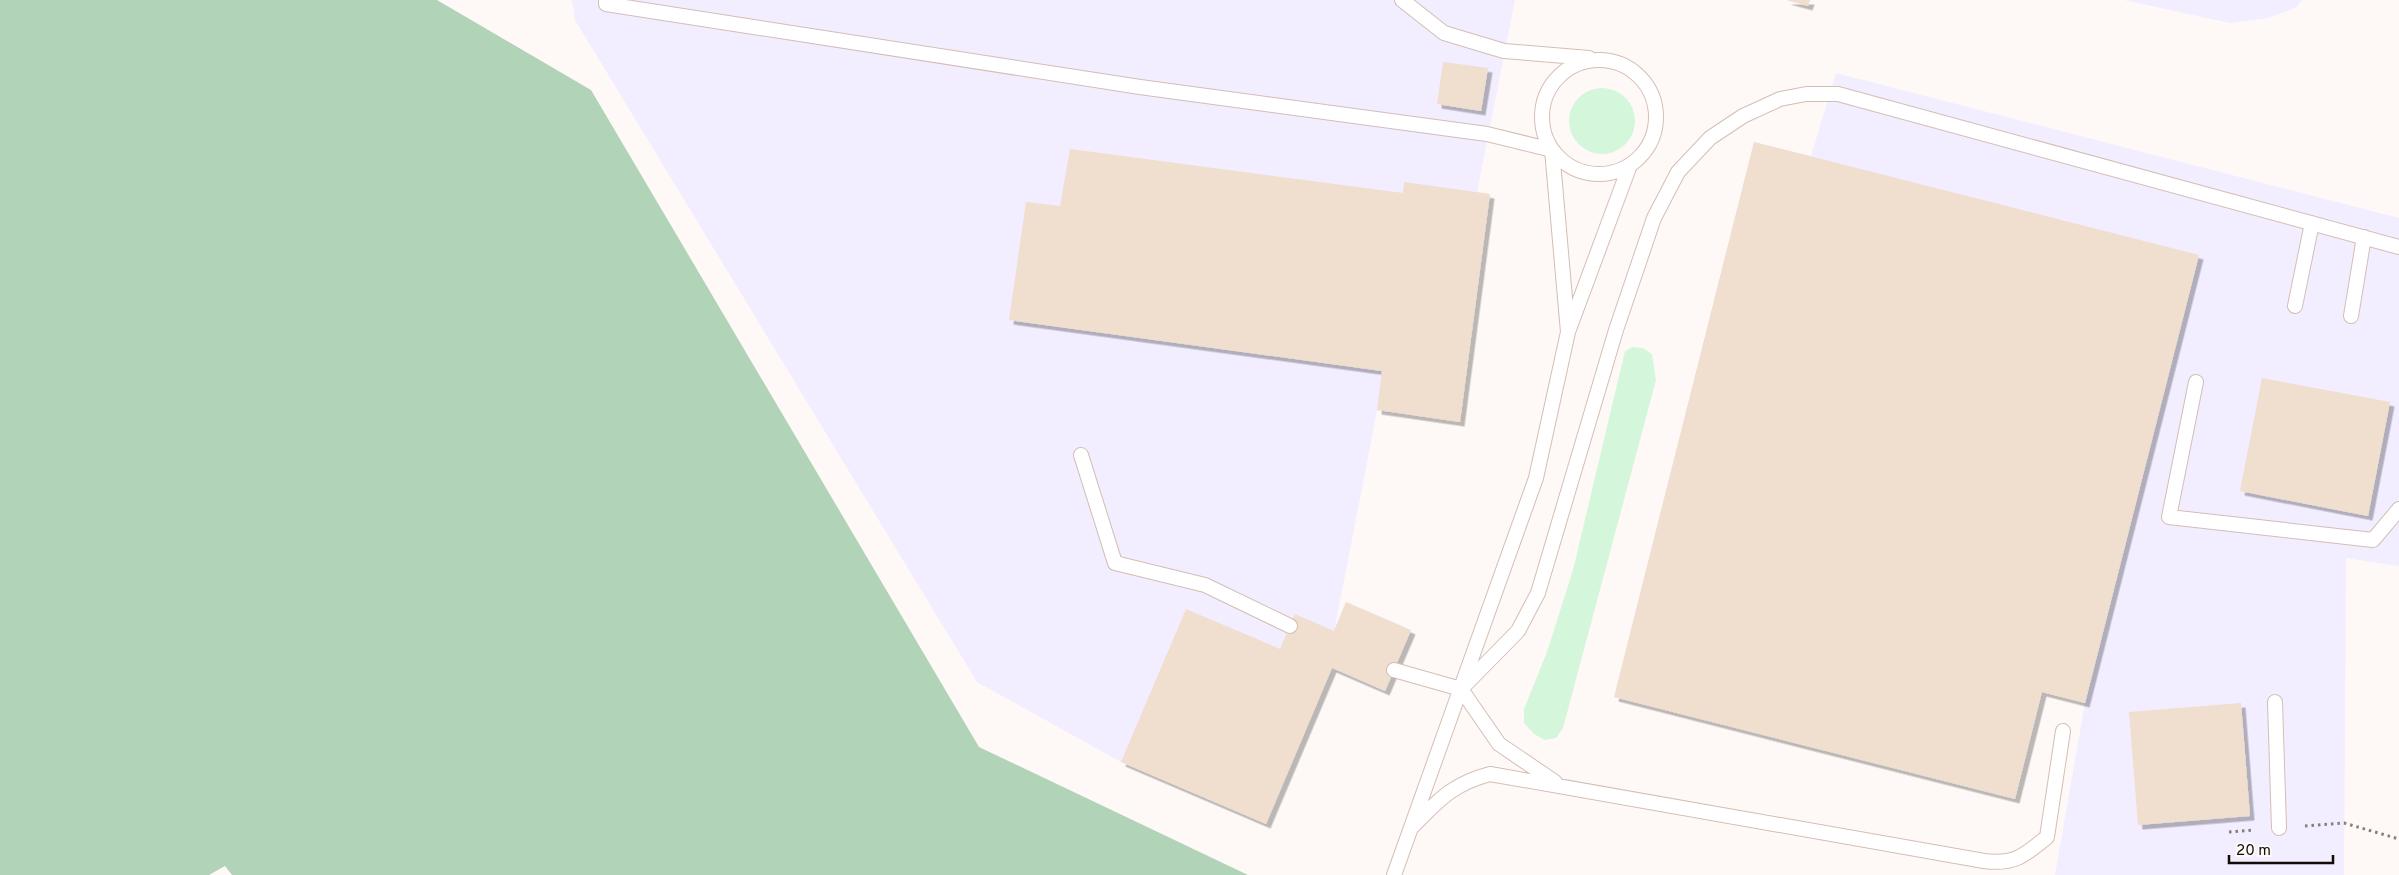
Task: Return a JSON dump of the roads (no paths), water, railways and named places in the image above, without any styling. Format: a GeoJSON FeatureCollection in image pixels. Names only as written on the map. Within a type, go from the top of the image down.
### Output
{"type":"FeatureCollection","features":[{"type":"Feature","properties":{"kind":"lane"},"geometry":{"type":"LineString","coordinates":[[606,0],[606,4],[1140,87],[1488,134],[1552,150]]}},
{"type":"Feature","properties":{"kind":"lane"},"geometry":{"type":"LineString","coordinates":[[1402,0],[1444,33],[1504,51],[1599,59],[1619,63],[1636,73],[1649,88],[1655,106],[1656,126],[1652,142],[1643,155],[1630,166],[1614,173],[1597,175],[1580,171],[1564,163],[1552,150],[1544,134],[1542,116],[1545,98],[1553,83],[1566,70],[1581,62],[1599,59]]}},
{"type":"Feature","properties":{"kind":"lane"},"geometry":{"type":"LineString","coordinates":[[1461,689],[1518,631],[1538,593],[1611,346],[1654,218],[1678,172],[1710,138],[1743,116],[1780,99],[1806,94],[1838,94],[2399,247]]}},
{"type":"Feature","properties":{"kind":"lane"},"geometry":{"type":"LineString","coordinates":[[1552,150],[1568,332]]}},
{"type":"Feature","properties":{"kind":"lane"},"geometry":{"type":"LineString","coordinates":[[1394,875],[1536,478],[1568,332],[1630,166]]}},
{"type":"Feature","properties":{"kind":"lane"},"geometry":{"type":"LineString","coordinates":[[2295,306],[2312,223]]}},
{"type":"Feature","properties":{"kind":"lane"},"geometry":{"type":"LineString","coordinates":[[2351,316],[2364,237]]}},
{"type":"Feature","properties":{"kind":"lane"},"geometry":{"type":"LineString","coordinates":[[2196,382],[2169,517],[2373,540],[2399,509]]}},
{"type":"Feature","properties":{"kind":"lane"},"geometry":{"type":"LineString","coordinates":[[1082,455],[1115,563],[1206,585],[1290,626]]}},
{"type":"Feature","properties":{"kind":"lane"},"geometry":{"type":"LineString","coordinates":[[1394,670],[1461,689],[1499,744],[1562,786]]}},
{"type":"Feature","properties":{"kind":"lane"},"geometry":{"type":"LineString","coordinates":[[2275,702],[2279,828]]}},
{"type":"Feature","properties":{"kind":"lane"},"geometry":{"type":"LineString","coordinates":[[1412,827],[1447,792],[1468,780],[1490,774],[1993,862],[2020,858],[2047,837],[2064,731]]}}]}
